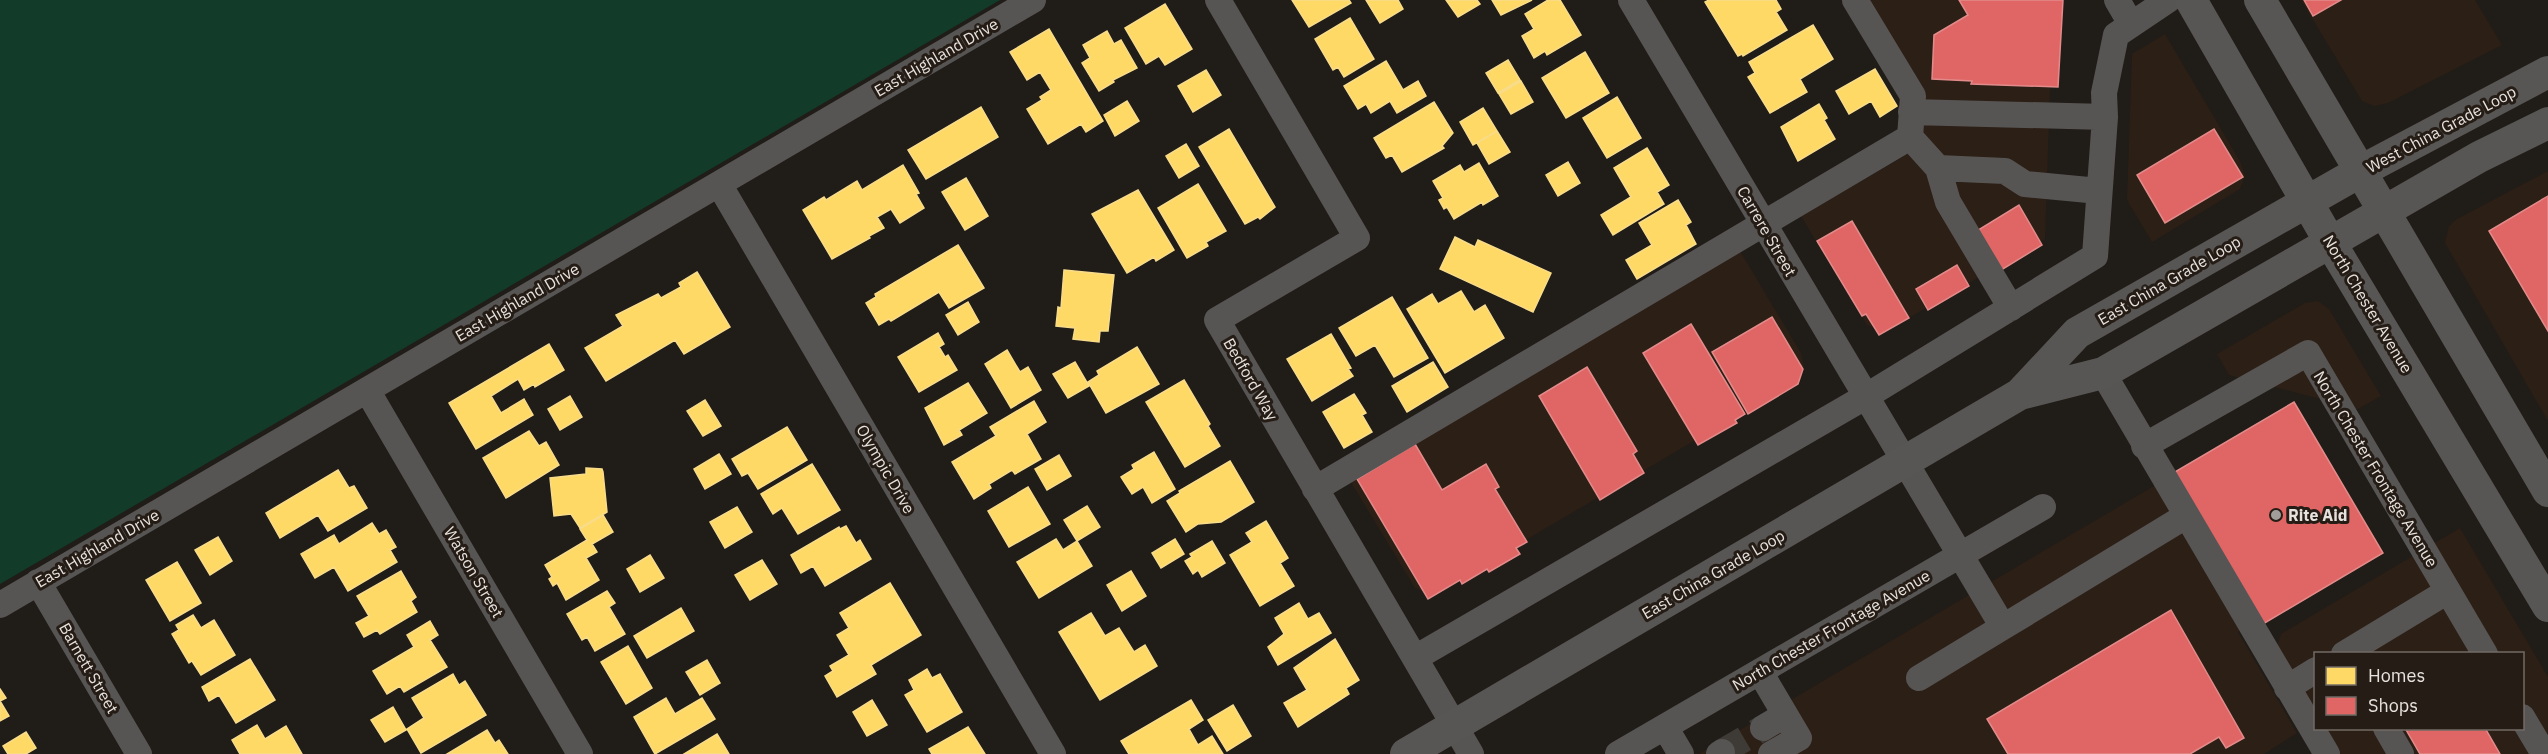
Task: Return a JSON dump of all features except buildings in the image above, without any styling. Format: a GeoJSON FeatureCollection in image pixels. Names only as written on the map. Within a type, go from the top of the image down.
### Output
{"type":"FeatureCollection","features":[{"type":"Feature","properties":{"kind":"main road","name":"North Chester Avenue"},"geometry":{"type":"LineString","coordinates":[[2191,0],[2330,242],[2548,606]]}},
{"type":"Feature","properties":{"kind":"main road"},"geometry":{"type":"LineString","coordinates":[[2260,0],[2548,490]]}},
{"type":"Feature","properties":{"kind":"main road","name":"West China Grade Loop"},"geometry":{"type":"LineString","coordinates":[[2334,186],[2548,72]]}},
{"type":"Feature","properties":{"kind":"main road"},"geometry":{"type":"LineString","coordinates":[[2384,211],[2479,157],[2548,123]]}},
{"type":"Feature","properties":{"kind":"main road","name":"East China Grade Loop"},"geometry":{"type":"LineString","coordinates":[[1406,754],[2020,394],[2077,333],[2334,186]]}},
{"type":"Feature","properties":{"kind":"main road","name":"East China Grade Loop"},"geometry":{"type":"LineString","coordinates":[[2020,394],[2103,373],[2384,211]]}},
{"type":"Feature","properties":{"kind":"main road"},"geometry":{"type":"LineString","coordinates":[[2471,476],[2548,562]]}},
{"type":"Feature","properties":{"kind":"street","name":"East Highland Drive"},"geometry":{"type":"LineString","coordinates":[[0,605],[1033,0]]}},
{"type":"Feature","properties":{"kind":"street","name":"Bedford Way"},"geometry":{"type":"LineString","coordinates":[[1218,0],[1357,238],[1216,320],[1471,754]]}},
{"type":"Feature","properties":{"kind":"street","name":"Carrere Street"},"geometry":{"type":"LineString","coordinates":[[1632,0],[1864,397],[2003,627]]}},
{"type":"Feature","properties":{"kind":"street"},"geometry":{"type":"LineString","coordinates":[[1856,0],[1913,96],[1911,124],[1938,168],[1948,202],[2011,308]]}},
{"type":"Feature","properties":{"kind":"street"},"geometry":{"type":"LineString","coordinates":[[2117,0],[2131,24]]}},
{"type":"Feature","properties":{"kind":"street"},"geometry":{"type":"LineString","coordinates":[[1415,658],[1864,397],[2095,256],[2105,117],[2104,93],[2116,35],[2168,0]]}},
{"type":"Feature","properties":{"kind":"street"},"geometry":{"type":"LineString","coordinates":[[1315,489],[1764,225],[1911,124],[2105,117]]}},
{"type":"Feature","properties":{"kind":"street"},"geometry":{"type":"LineString","coordinates":[[1938,168],[2005,171],[2025,184],[2099,191]]}},
{"type":"Feature","properties":{"kind":"street","name":"Olympic Drive"},"geometry":{"type":"LineString","coordinates":[[719,184],[1053,754]]}},
{"type":"Feature","properties":{"kind":"street","name":"North Chester Frontage Avenue"},"geometry":{"type":"LineString","coordinates":[[2144,446],[2308,353],[2484,652]]}},
{"type":"Feature","properties":{"kind":"street"},"geometry":{"type":"LineString","coordinates":[[2103,373],[2327,754]]}},
{"type":"Feature","properties":{"kind":"street","name":"Watson Street"},"geometry":{"type":"LineString","coordinates":[[367,390],[580,754]]}},
{"type":"Feature","properties":{"kind":"street","name":"North Chester Frontage Avenue"},"geometry":{"type":"LineString","coordinates":[[1618,754],[2043,507]]}},
{"type":"Feature","properties":{"kind":"street"},"geometry":{"type":"LineString","coordinates":[[1918,678],[2186,516]]}},
{"type":"Feature","properties":{"kind":"street","name":"Barnett Street"},"geometry":{"type":"LineString","coordinates":[[38,582],[139,754]]}},
{"type":"Feature","properties":{"kind":"street"},"geometry":{"type":"LineString","coordinates":[[2347,652],[2448,591]]}},
{"type":"Feature","properties":{"kind":"street"},"geometry":{"type":"LineString","coordinates":[[2287,688],[2314,671]]}},
{"type":"Feature","properties":{"kind":"street"},"geometry":{"type":"LineString","coordinates":[[1760,672],[1803,746],[1771,754]]}},
{"type":"Feature","properties":{"kind":"street"},"geometry":{"type":"LineString","coordinates":[[1763,728],[1785,715]]}},
{"type":"Feature","properties":{"kind":"street"},"geometry":{"type":"LineString","coordinates":[[2524,719],[2544,754]]}},
{"type":"Feature","properties":{"kind":"street"},"geometry":{"type":"LineString","coordinates":[[1665,727],[1682,754]]}},
{"type":"Feature","properties":{"kind":"street"},"geometry":{"type":"LineString","coordinates":[[2387,730],[2401,754]]}},
{"type":"Feature","properties":{"kind":"shaded area"},"geometry":{"type":"Polygon","coordinates":[[[1869,0],[2053,0],[2045,239],[1893,327],[1880,330],[1867,325],[1801,216],[1901,158],[1909,69],[1869,0]]]}},
{"type":"Feature","properties":{"kind":"shaded area"},"geometry":{"type":"Polygon","coordinates":[[[2301,0],[2475,0],[2502,45],[2388,103],[2374,106],[2362,101],[2301,0]]]}},
{"type":"Feature","properties":{"kind":"shaded area"},"geometry":{"type":"Polygon","coordinates":[[[2165,34],[2241,163],[2245,176],[2240,189],[2152,242],[2127,200],[2132,54],[2165,34]]]}},
{"type":"Feature","properties":{"kind":"shaded area"},"geometry":{"type":"Polygon","coordinates":[[[2548,171],[2548,421],[2445,243],[2449,226],[2457,219],[2548,171]]]}},
{"type":"Feature","properties":{"kind":"shaded area"},"geometry":{"type":"Polygon","coordinates":[[[1740,251],[1801,353],[1804,367],[1799,379],[1441,590],[1428,593],[1415,588],[1349,479],[1740,251]]]}},
{"type":"Feature","properties":{"kind":"shaded area"},"geometry":{"type":"Polygon","coordinates":[[[2318,301],[2329,309],[2381,396],[2358,409],[2229,375],[2217,354],[2305,303],[2318,301]]]}},
{"type":"Feature","properties":{"kind":"shaded area"},"geometry":{"type":"Polygon","coordinates":[[[2193,463],[2376,550],[2238,632],[2297,733],[2264,754],[1699,754],[2193,463]]]}},
{"type":"Feature","properties":{"kind":"shaded area"},"geometry":{"type":"Polygon","coordinates":[[[2460,528],[2548,677],[2548,754],[2337,754],[2323,730],[2524,730],[2524,652],[2314,652],[2314,715],[2276,650],[2281,634],[2460,528]]]}},
{"type":"Feature","properties":{"kind":"green space"},"geometry":{"type":"Polygon","coordinates":[[[0,0],[1000,0],[0,584],[0,0]]]}},
{"type":"Feature","properties":{"kind":"tunnel"},"geometry":{"type":"LineString","coordinates":[[1722,752],[1763,728]]}},
{"type":"Feature","properties":{"kind":"place","name":"Rite Aid"},"geometry":{"type":"Point","coordinates":[2276,515]}}]}
